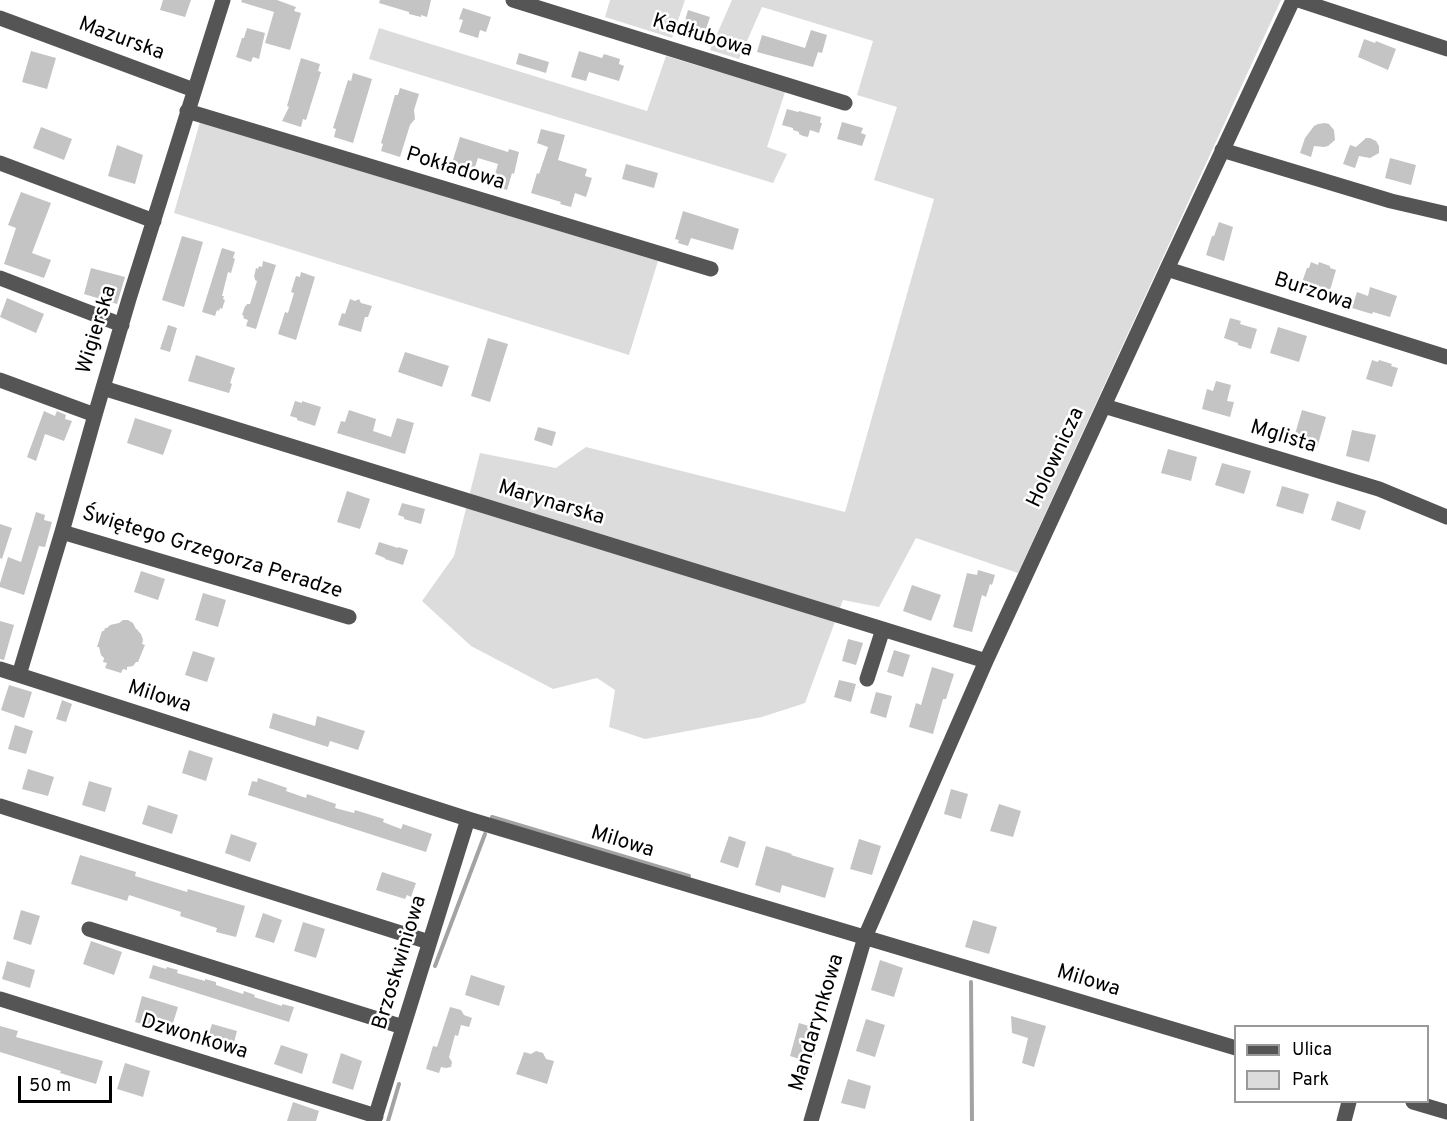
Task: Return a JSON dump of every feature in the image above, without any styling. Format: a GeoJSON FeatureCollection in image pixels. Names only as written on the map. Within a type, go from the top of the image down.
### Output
{"type":"FeatureCollection","features":[{"type":"Feature","properties":{"kind":"street","name":"Wigierska"},"geometry":{"type":"LineString","coordinates":[[19,675],[122,325],[223,0]]}},
{"type":"Feature","properties":{"kind":"street","name":"Kadłubowa"},"geometry":{"type":"LineString","coordinates":[[513,0],[845,103]]}},
{"type":"Feature","properties":{"kind":"street","name":"Holownicza"},"geometry":{"type":"LineString","coordinates":[[866,937],[986,661],[1293,0]]}},
{"type":"Feature","properties":{"kind":"street"},"geometry":{"type":"LineString","coordinates":[[1298,0],[1447,49]]}},
{"type":"Feature","properties":{"kind":"street","name":"Mazurska"},"geometry":{"type":"LineString","coordinates":[[0,18],[194,90]]}},
{"type":"Feature","properties":{"kind":"street","name":"Pokładowa"},"geometry":{"type":"LineString","coordinates":[[187,111],[711,269]]}},
{"type":"Feature","properties":{"kind":"street"},"geometry":{"type":"LineString","coordinates":[[1222,150],[1391,201],[1447,214]]}},
{"type":"Feature","properties":{"kind":"street"},"geometry":{"type":"LineString","coordinates":[[0,163],[154,220]]}},
{"type":"Feature","properties":{"kind":"street","name":"Burzowa"},"geometry":{"type":"LineString","coordinates":[[1167,269],[1447,357]]}},
{"type":"Feature","properties":{"kind":"street"},"geometry":{"type":"LineString","coordinates":[[0,279],[122,325]]}},
{"type":"Feature","properties":{"kind":"street"},"geometry":{"type":"LineString","coordinates":[[0,380],[95,415]]}},
{"type":"Feature","properties":{"kind":"street","name":"Marynarska"},"geometry":{"type":"LineString","coordinates":[[103,388],[986,661]]}},
{"type":"Feature","properties":{"kind":"street","name":"Mglista"},"geometry":{"type":"LineString","coordinates":[[1104,406],[1379,489],[1447,517]]}},
{"type":"Feature","properties":{"kind":"street","name":"Świętego Grzegorza Peradze"},"geometry":{"type":"LineString","coordinates":[[62,532],[349,617]]}},
{"type":"Feature","properties":{"kind":"street"},"geometry":{"type":"LineString","coordinates":[[867,679],[883,629]]}},
{"type":"Feature","properties":{"kind":"street","name":"Milowa"},"geometry":{"type":"LineString","coordinates":[[0,669],[468,819],[1234,1047]]}},
{"type":"Feature","properties":{"kind":"street"},"geometry":{"type":"LineString","coordinates":[[0,806],[429,942]]}},
{"type":"Feature","properties":{"kind":"street","name":"Brzoskwiniowa"},"geometry":{"type":"LineString","coordinates":[[375,1119],[468,819]]}},
{"type":"Feature","properties":{"kind":"street"},"geometry":{"type":"LineString","coordinates":[[89,929],[403,1027]]}},
{"type":"Feature","properties":{"kind":"street","name":"Mandarynkowa"},"geometry":{"type":"LineString","coordinates":[[811,1121],[866,937]]}},
{"type":"Feature","properties":{"kind":"street","name":"Dzwonkowa"},"geometry":{"type":"LineString","coordinates":[[0,999],[375,1119]]}},
{"type":"Feature","properties":{"kind":"street"},"geometry":{"type":"LineString","coordinates":[[1344,1121],[1348,1103]]}},
{"type":"Feature","properties":{"kind":"street"},"geometry":{"type":"LineString","coordinates":[[1419,1103],[1447,1112]]}},
{"type":"Feature","properties":{"kind":"green space"},"geometry":{"type":"Polygon","coordinates":[[[610,0],[685,0],[672,38],[605,17],[610,0]]]}},
{"type":"Feature","properties":{"kind":"green space"},"geometry":{"type":"Polygon","coordinates":[[[732,0],[1281,0],[1018,573],[916,538],[879,607],[843,600],[805,703],[762,717],[645,739],[609,727],[615,690],[597,678],[553,689],[471,646],[422,601],[454,556],[480,453],[556,468],[586,447],[845,512],[934,199],[874,180],[897,107],[857,95],[873,41],[762,7],[739,59],[710,50],[732,0]]]}},
{"type":"Feature","properties":{"kind":"green space"},"geometry":{"type":"Polygon","coordinates":[[[379,28],[647,111],[666,56],[785,92],[767,147],[787,154],[773,183],[369,59],[379,28]]]}},
{"type":"Feature","properties":{"kind":"green space"},"geometry":{"type":"Polygon","coordinates":[[[200,122],[658,261],[629,355],[174,213],[200,122]]]}},
{"type":"Feature","properties":{"kind":"building"},"geometry":{"type":"Polygon","coordinates":[[[163,0],[191,0],[185,17],[160,10],[163,0]]]}},
{"type":"Feature","properties":{"kind":"building"},"geometry":{"type":"Polygon","coordinates":[[[242,0],[277,0],[296,7],[294,11],[301,13],[290,50],[265,43],[274,12],[241,2],[242,0]]]}},
{"type":"Feature","properties":{"kind":"building"},"geometry":{"type":"Polygon","coordinates":[[[380,0],[431,0],[427,17],[421,15],[421,17],[379,3],[380,0]]]}},
{"type":"Feature","properties":{"kind":"building"},"geometry":{"type":"Polygon","coordinates":[[[463,8],[491,17],[486,32],[480,30],[478,38],[459,32],[463,20],[459,19],[463,8]]]}},
{"type":"Feature","properties":{"kind":"building"},"geometry":{"type":"Polygon","coordinates":[[[688,10],[710,17],[704,35],[683,28],[688,10]]]}},
{"type":"Feature","properties":{"kind":"building"},"geometry":{"type":"Polygon","coordinates":[[[247,28],[265,33],[259,59],[253,57],[251,62],[236,57],[247,28]]]}},
{"type":"Feature","properties":{"kind":"building"},"geometry":{"type":"Polygon","coordinates":[[[811,30],[827,35],[822,53],[818,52],[813,67],[757,52],[762,35],[805,48],[811,30]]]}},
{"type":"Feature","properties":{"kind":"building"},"geometry":{"type":"Polygon","coordinates":[[[1364,39],[1396,49],[1388,70],[1358,57],[1364,39]]]}},
{"type":"Feature","properties":{"kind":"building"},"geometry":{"type":"Polygon","coordinates":[[[31,51],[56,58],[47,89],[22,82],[31,51]]]}},
{"type":"Feature","properties":{"kind":"building"},"geometry":{"type":"Polygon","coordinates":[[[579,51],[602,58],[604,54],[620,59],[619,64],[624,66],[619,81],[589,72],[586,81],[571,77],[579,51]]]}},
{"type":"Feature","properties":{"kind":"building"},"geometry":{"type":"Polygon","coordinates":[[[519,53],[549,62],[546,73],[516,64],[519,53]]]}},
{"type":"Feature","properties":{"kind":"building"},"geometry":{"type":"Polygon","coordinates":[[[301,58],[320,64],[318,71],[321,72],[306,120],[303,119],[301,127],[282,121],[289,107],[287,106],[301,58]]]}},
{"type":"Feature","properties":{"kind":"building"},"geometry":{"type":"Polygon","coordinates":[[[353,73],[372,79],[353,143],[334,137],[336,129],[333,128],[348,80],[351,81],[353,73]]]}},
{"type":"Feature","properties":{"kind":"building"},"geometry":{"type":"Polygon","coordinates":[[[400,88],[419,94],[414,110],[415,119],[410,125],[400,157],[381,151],[383,144],[381,143],[395,95],[398,95],[400,88]]]}},
{"type":"Feature","properties":{"kind":"building"},"geometry":{"type":"Polygon","coordinates":[[[787,109],[821,117],[819,133],[810,130],[808,137],[803,136],[793,128],[782,125],[787,109]]]}},
{"type":"Feature","properties":{"kind":"building"},"geometry":{"type":"Polygon","coordinates":[[[842,122],[863,128],[861,133],[866,135],[862,146],[837,139],[842,122]]]}},
{"type":"Feature","properties":{"kind":"building"},"geometry":{"type":"Polygon","coordinates":[[[1325,123],[1334,130],[1335,140],[1328,146],[1314,146],[1311,157],[1300,153],[1305,138],[1314,126],[1325,123]]]}},
{"type":"Feature","properties":{"kind":"building"},"geometry":{"type":"Polygon","coordinates":[[[41,127],[72,139],[64,160],[33,148],[41,127]]]}},
{"type":"Feature","properties":{"kind":"building"},"geometry":{"type":"Polygon","coordinates":[[[541,129],[565,135],[558,160],[587,169],[585,176],[592,178],[586,197],[575,193],[571,207],[531,193],[548,147],[537,143],[541,129]]]}},
{"type":"Feature","properties":{"kind":"building"},"geometry":{"type":"Polygon","coordinates":[[[460,137],[508,152],[509,149],[519,152],[514,174],[512,173],[507,190],[492,185],[498,164],[478,158],[474,170],[452,163],[460,137]]]}},
{"type":"Feature","properties":{"kind":"building"},"geometry":{"type":"Polygon","coordinates":[[[1366,138],[1376,141],[1379,153],[1370,158],[1359,156],[1355,168],[1343,164],[1350,145],[1356,147],[1366,138]]]}},
{"type":"Feature","properties":{"kind":"building"},"geometry":{"type":"Polygon","coordinates":[[[117,145],[143,155],[135,184],[108,176],[117,145]]]}},
{"type":"Feature","properties":{"kind":"building"},"geometry":{"type":"Polygon","coordinates":[[[1390,158],[1416,165],[1411,185],[1385,178],[1390,158]]]}},
{"type":"Feature","properties":{"kind":"building"},"geometry":{"type":"Polygon","coordinates":[[[626,164],[658,173],[654,188],[622,179],[626,164]]]}},
{"type":"Feature","properties":{"kind":"building"},"geometry":{"type":"Polygon","coordinates":[[[21,192],[51,203],[32,253],[51,260],[44,278],[4,264],[16,228],[8,225],[21,192]]]}},
{"type":"Feature","properties":{"kind":"building"},"geometry":{"type":"Polygon","coordinates":[[[683,211],[739,229],[733,250],[691,238],[688,246],[678,243],[679,240],[675,239],[683,211]]]}},
{"type":"Feature","properties":{"kind":"building"},"geometry":{"type":"Polygon","coordinates":[[[1219,222],[1233,227],[1224,261],[1206,255],[1219,222]]]}},
{"type":"Feature","properties":{"kind":"building"},"geometry":{"type":"Polygon","coordinates":[[[182,236],[203,242],[184,307],[162,300],[182,236]]]}},
{"type":"Feature","properties":{"kind":"building"},"geometry":{"type":"Polygon","coordinates":[[[222,248],[235,252],[233,258],[235,259],[231,273],[228,272],[222,296],[225,300],[222,309],[217,310],[215,316],[202,312],[222,248]]]}},
{"type":"Feature","properties":{"kind":"building"},"geometry":{"type":"Polygon","coordinates":[[[263,261],[276,265],[256,329],[246,326],[248,320],[242,315],[245,306],[250,304],[257,281],[254,277],[256,268],[262,267],[263,261]]]}},
{"type":"Feature","properties":{"kind":"building"},"geometry":{"type":"Polygon","coordinates":[[[1311,262],[1318,265],[1319,262],[1336,270],[1330,290],[1315,285],[1313,292],[1300,288],[1311,262]]]}},
{"type":"Feature","properties":{"kind":"building"},"geometry":{"type":"Polygon","coordinates":[[[91,268],[125,277],[117,304],[84,294],[91,268]]]}},
{"type":"Feature","properties":{"kind":"building"},"geometry":{"type":"Polygon","coordinates":[[[301,272],[315,277],[296,340],[278,334],[285,312],[288,313],[296,276],[300,277],[301,272]]]}},
{"type":"Feature","properties":{"kind":"building"},"geometry":{"type":"Polygon","coordinates":[[[1370,287],[1397,296],[1390,317],[1352,308],[1357,292],[1368,296],[1370,287]]]}},
{"type":"Feature","properties":{"kind":"building"},"geometry":{"type":"Polygon","coordinates":[[[7,298],[44,314],[36,333],[0,317],[7,298]]]}},
{"type":"Feature","properties":{"kind":"building"},"geometry":{"type":"Polygon","coordinates":[[[350,299],[355,301],[359,299],[361,303],[372,306],[368,317],[365,317],[361,332],[338,325],[350,299]]]}},
{"type":"Feature","properties":{"kind":"building"},"geometry":{"type":"Polygon","coordinates":[[[1230,318],[1257,329],[1251,349],[1224,338],[1230,318]]]}},
{"type":"Feature","properties":{"kind":"building"},"geometry":{"type":"Polygon","coordinates":[[[168,325],[177,328],[170,352],[160,349],[168,325]]]}},
{"type":"Feature","properties":{"kind":"building"},"geometry":{"type":"Polygon","coordinates":[[[1278,327],[1307,336],[1299,362],[1270,353],[1278,327]]]}},
{"type":"Feature","properties":{"kind":"building"},"geometry":{"type":"Polygon","coordinates":[[[488,338],[508,344],[490,402],[471,396],[488,338]]]}},
{"type":"Feature","properties":{"kind":"building"},"geometry":{"type":"Polygon","coordinates":[[[405,352],[449,366],[442,387],[398,372],[405,352]]]}},
{"type":"Feature","properties":{"kind":"building"},"geometry":{"type":"Polygon","coordinates":[[[196,355],[235,368],[229,393],[188,381],[196,355]]]}},
{"type":"Feature","properties":{"kind":"building"},"geometry":{"type":"Polygon","coordinates":[[[1372,360],[1392,364],[1391,366],[1398,368],[1392,387],[1366,379],[1372,360]]]}},
{"type":"Feature","properties":{"kind":"building"},"geometry":{"type":"Polygon","coordinates":[[[1216,381],[1231,385],[1227,401],[1234,402],[1230,417],[1202,409],[1207,389],[1213,391],[1216,381]]]}},
{"type":"Feature","properties":{"kind":"building"},"geometry":{"type":"Polygon","coordinates":[[[295,401],[321,407],[315,426],[290,416],[295,401]]]}},
{"type":"Feature","properties":{"kind":"building"},"geometry":{"type":"Polygon","coordinates":[[[349,410],[376,419],[373,431],[391,437],[397,418],[414,423],[405,454],[337,433],[341,421],[345,422],[349,410]]]}},
{"type":"Feature","properties":{"kind":"building"},"geometry":{"type":"Polygon","coordinates":[[[1302,410],[1326,417],[1317,448],[1293,441],[1302,410]]]}},
{"type":"Feature","properties":{"kind":"building"},"geometry":{"type":"Polygon","coordinates":[[[44,411],[55,416],[57,411],[66,415],[65,419],[72,421],[64,441],[45,434],[36,461],[27,457],[44,411]]]}},
{"type":"Feature","properties":{"kind":"building"},"geometry":{"type":"Polygon","coordinates":[[[135,418],[172,430],[163,455],[127,443],[135,418]]]}},
{"type":"Feature","properties":{"kind":"building"},"geometry":{"type":"Polygon","coordinates":[[[538,427],[556,432],[552,446],[534,440],[538,427]]]}},
{"type":"Feature","properties":{"kind":"building"},"geometry":{"type":"Polygon","coordinates":[[[1352,430],[1376,435],[1369,462],[1346,456],[1352,430]]]}},
{"type":"Feature","properties":{"kind":"building"},"geometry":{"type":"Polygon","coordinates":[[[1168,449],[1197,457],[1191,481],[1161,473],[1168,449]]]}},
{"type":"Feature","properties":{"kind":"building"},"geometry":{"type":"Polygon","coordinates":[[[1222,463],[1251,471],[1244,494],[1215,485],[1222,463]]]}},
{"type":"Feature","properties":{"kind":"building"},"geometry":{"type":"Polygon","coordinates":[[[1282,486],[1309,494],[1303,514],[1276,506],[1282,486]]]}},
{"type":"Feature","properties":{"kind":"building"},"geometry":{"type":"Polygon","coordinates":[[[347,491],[370,499],[360,529],[337,522],[347,491]]]}},
{"type":"Feature","properties":{"kind":"building"},"geometry":{"type":"Polygon","coordinates":[[[1337,501],[1366,511],[1360,530],[1331,520],[1337,501]]]}},
{"type":"Feature","properties":{"kind":"building"},"geometry":{"type":"Polygon","coordinates":[[[402,503],[425,509],[421,524],[398,515],[402,503]]]}},
{"type":"Feature","properties":{"kind":"building"},"geometry":{"type":"Polygon","coordinates":[[[36,512],[45,515],[44,520],[52,522],[45,547],[39,546],[24,595],[0,587],[0,583],[8,557],[21,562],[36,512]]]}},
{"type":"Feature","properties":{"kind":"building"},"geometry":{"type":"Polygon","coordinates":[[[0,524],[12,528],[2,559],[0,558],[0,524]]]}},
{"type":"Feature","properties":{"kind":"building"},"geometry":{"type":"Polygon","coordinates":[[[379,542],[408,550],[403,565],[375,554],[379,542]]]}},
{"type":"Feature","properties":{"kind":"building"},"geometry":{"type":"Polygon","coordinates":[[[978,570],[995,575],[986,597],[982,595],[972,632],[953,627],[967,573],[977,575],[978,570]]]}},
{"type":"Feature","properties":{"kind":"building"},"geometry":{"type":"Polygon","coordinates":[[[141,571],[165,579],[158,600],[134,592],[141,571]]]}},
{"type":"Feature","properties":{"kind":"building"},"geometry":{"type":"Polygon","coordinates":[[[912,585],[941,595],[931,621],[903,611],[912,585]]]}},
{"type":"Feature","properties":{"kind":"building"},"geometry":{"type":"Polygon","coordinates":[[[203,593],[226,600],[218,627],[195,620],[203,593]]]}},
{"type":"Feature","properties":{"kind":"building"},"geometry":{"type":"Polygon","coordinates":[[[123,620],[133,623],[141,634],[142,644],[145,645],[138,662],[127,667],[127,670],[123,669],[121,673],[105,668],[107,663],[103,662],[104,658],[97,647],[102,631],[123,620]]]}},
{"type":"Feature","properties":{"kind":"building"},"geometry":{"type":"Polygon","coordinates":[[[0,621],[14,625],[4,660],[0,659],[0,621]]]}},
{"type":"Feature","properties":{"kind":"building"},"geometry":{"type":"Polygon","coordinates":[[[848,639],[863,643],[856,665],[842,661],[848,639]]]}},
{"type":"Feature","properties":{"kind":"building"},"geometry":{"type":"Polygon","coordinates":[[[894,650],[910,655],[903,677],[887,672],[894,650]]]}},
{"type":"Feature","properties":{"kind":"building"},"geometry":{"type":"Polygon","coordinates":[[[193,651],[215,658],[207,682],[185,675],[193,651]]]}},
{"type":"Feature","properties":{"kind":"building"},"geometry":{"type":"Polygon","coordinates":[[[932,667],[954,674],[946,699],[943,699],[933,734],[909,727],[916,703],[921,705],[932,667]]]}},
{"type":"Feature","properties":{"kind":"building"},"geometry":{"type":"Polygon","coordinates":[[[839,680],[856,684],[851,702],[834,697],[839,680]]]}},
{"type":"Feature","properties":{"kind":"building"},"geometry":{"type":"Polygon","coordinates":[[[9,685],[32,692],[24,718],[1,710],[9,685]]]}},
{"type":"Feature","properties":{"kind":"building"},"geometry":{"type":"Polygon","coordinates":[[[876,692],[892,696],[886,718],[870,713],[876,692]]]}},
{"type":"Feature","properties":{"kind":"building"},"geometry":{"type":"Polygon","coordinates":[[[62,700],[72,704],[66,722],[56,719],[62,700]]]}},
{"type":"Feature","properties":{"kind":"building"},"geometry":{"type":"Polygon","coordinates":[[[273,713],[315,726],[317,716],[365,731],[358,750],[330,741],[328,747],[269,728],[273,713]]]}},
{"type":"Feature","properties":{"kind":"building"},"geometry":{"type":"Polygon","coordinates":[[[15,725],[33,731],[26,754],[8,749],[15,725]]]}},
{"type":"Feature","properties":{"kind":"building"},"geometry":{"type":"Polygon","coordinates":[[[189,750],[213,758],[206,781],[182,773],[189,750]]]}},
{"type":"Feature","properties":{"kind":"building"},"geometry":{"type":"Polygon","coordinates":[[[28,769],[54,777],[48,796],[22,789],[28,769]]]}},
{"type":"Feature","properties":{"kind":"building"},"geometry":{"type":"Polygon","coordinates":[[[258,778],[287,788],[286,791],[306,798],[307,794],[336,804],[335,808],[354,813],[355,810],[384,819],[383,822],[401,829],[403,824],[432,834],[426,852],[248,795],[252,781],[257,782],[258,778]]]}},
{"type":"Feature","properties":{"kind":"building"},"geometry":{"type":"Polygon","coordinates":[[[89,781],[112,788],[105,812],[82,805],[89,781]]]}},
{"type":"Feature","properties":{"kind":"building"},"geometry":{"type":"Polygon","coordinates":[[[951,789],[968,794],[961,819],[944,814],[951,789]]]}},
{"type":"Feature","properties":{"kind":"building"},"geometry":{"type":"Polygon","coordinates":[[[999,804],[1021,811],[1013,837],[990,831],[999,804]]]}},
{"type":"Feature","properties":{"kind":"building"},"geometry":{"type":"Polygon","coordinates":[[[148,805],[178,815],[172,834],[142,824],[148,805]]]}},
{"type":"Feature","properties":{"kind":"building"},"geometry":{"type":"Polygon","coordinates":[[[231,834],[257,843],[250,862],[225,853],[231,834]]]}},
{"type":"Feature","properties":{"kind":"building"},"geometry":{"type":"Polygon","coordinates":[[[729,836],[746,842],[738,868],[720,862],[729,836]]]}},
{"type":"Feature","properties":{"kind":"building"},"geometry":{"type":"Polygon","coordinates":[[[859,839],[881,846],[872,875],[850,869],[859,839]]]}},
{"type":"Feature","properties":{"kind":"building"},"geometry":{"type":"Polygon","coordinates":[[[766,846],[834,868],[825,898],[782,885],[780,893],[755,885],[766,846]]]}},
{"type":"Feature","properties":{"kind":"building"},"geometry":{"type":"Polygon","coordinates":[[[80,855],[136,872],[135,876],[245,906],[236,937],[216,932],[217,928],[180,916],[181,912],[129,895],[127,901],[71,884],[80,855]]]}},
{"type":"Feature","properties":{"kind":"building"},"geometry":{"type":"Polygon","coordinates":[[[382,872],[416,883],[411,897],[407,895],[405,899],[376,890],[382,872]]]}},
{"type":"Feature","properties":{"kind":"building"},"geometry":{"type":"Polygon","coordinates":[[[21,910],[40,916],[31,945],[13,939],[21,910]]]}},
{"type":"Feature","properties":{"kind":"building"},"geometry":{"type":"Polygon","coordinates":[[[263,913],[282,920],[274,943],[255,937],[263,913]]]}},
{"type":"Feature","properties":{"kind":"building"},"geometry":{"type":"Polygon","coordinates":[[[973,920],[997,927],[989,954],[965,947],[973,920]]]}},
{"type":"Feature","properties":{"kind":"building"},"geometry":{"type":"Polygon","coordinates":[[[303,922],[325,929],[316,958],[294,951],[303,922]]]}},
{"type":"Feature","properties":{"kind":"building"},"geometry":{"type":"Polygon","coordinates":[[[91,941],[122,952],[114,975],[83,964],[91,941]]]}},
{"type":"Feature","properties":{"kind":"building"},"geometry":{"type":"Polygon","coordinates":[[[880,960],[903,968],[894,997],[871,990],[880,960]]]}},
{"type":"Feature","properties":{"kind":"building"},"geometry":{"type":"Polygon","coordinates":[[[7,961],[35,970],[30,988],[2,979],[7,961]]]}},
{"type":"Feature","properties":{"kind":"building"},"geometry":{"type":"Polygon","coordinates":[[[153,965],[178,970],[177,973],[205,981],[205,979],[216,982],[216,985],[243,994],[244,991],[255,995],[254,997],[282,1006],[282,1004],[294,1007],[289,1022],[149,978],[153,965]]]}},
{"type":"Feature","properties":{"kind":"building"},"geometry":{"type":"Polygon","coordinates":[[[471,975],[505,986],[499,1006],[465,995],[471,975]]]}},
{"type":"Feature","properties":{"kind":"building"},"geometry":{"type":"Polygon","coordinates":[[[142,996],[178,1007],[170,1032],[135,1022],[142,996]]]}},
{"type":"Feature","properties":{"kind":"building"},"geometry":{"type":"Polygon","coordinates":[[[450,1007],[461,1010],[464,1015],[472,1018],[469,1027],[461,1025],[458,1036],[455,1035],[449,1057],[452,1062],[451,1067],[441,1067],[439,1073],[426,1069],[433,1046],[437,1047],[450,1007]]]}},
{"type":"Feature","properties":{"kind":"building"},"geometry":{"type":"Polygon","coordinates":[[[1011,1016],[1046,1026],[1034,1067],[1022,1063],[1028,1038],[1012,1033],[1011,1016]]]}},
{"type":"Feature","properties":{"kind":"building"},"geometry":{"type":"Polygon","coordinates":[[[866,1019],[885,1025],[875,1057],[856,1051],[866,1019]]]}},
{"type":"Feature","properties":{"kind":"building"},"geometry":{"type":"Polygon","coordinates":[[[799,1023],[822,1030],[812,1063],[790,1056],[799,1023]]]}},
{"type":"Feature","properties":{"kind":"building"},"geometry":{"type":"Polygon","coordinates":[[[212,1024],[237,1031],[231,1053],[205,1045],[212,1024]]]}},
{"type":"Feature","properties":{"kind":"building"},"geometry":{"type":"Polygon","coordinates":[[[0,1026],[18,1031],[16,1037],[103,1061],[96,1084],[0,1052],[0,1026]]]}},
{"type":"Feature","properties":{"kind":"building"},"geometry":{"type":"Polygon","coordinates":[[[281,1045],[308,1054],[302,1074],[274,1064],[281,1045]]]}},
{"type":"Feature","properties":{"kind":"building"},"geometry":{"type":"Polygon","coordinates":[[[536,1051],[543,1053],[546,1059],[554,1061],[547,1084],[516,1074],[524,1052],[531,1054],[536,1051]]]}},
{"type":"Feature","properties":{"kind":"building"},"geometry":{"type":"Polygon","coordinates":[[[341,1053],[362,1061],[353,1090],[332,1083],[341,1053]]]}},
{"type":"Feature","properties":{"kind":"building"},"geometry":{"type":"Polygon","coordinates":[[[125,1063],[150,1071],[143,1097],[117,1089],[125,1063]]]}},
{"type":"Feature","properties":{"kind":"building"},"geometry":{"type":"Polygon","coordinates":[[[848,1079],[871,1086],[865,1109],[841,1103],[848,1079]]]}},
{"type":"Feature","properties":{"kind":"building"},"geometry":{"type":"Polygon","coordinates":[[[293,1102],[319,1111],[316,1121],[287,1121],[293,1102]]]}},
{"type":"Feature","properties":{"kind":"waterway"},"geometry":{"type":"LineString","coordinates":[[492,817],[689,876]]}},
{"type":"Feature","properties":{"kind":"waterway"},"geometry":{"type":"LineString","coordinates":[[435,966],[485,834]]}},
{"type":"Feature","properties":{"kind":"waterway"},"geometry":{"type":"LineString","coordinates":[[971,982],[972,1121]]}},
{"type":"Feature","properties":{"kind":"waterway"},"geometry":{"type":"LineString","coordinates":[[388,1121],[399,1084]]}}]}
